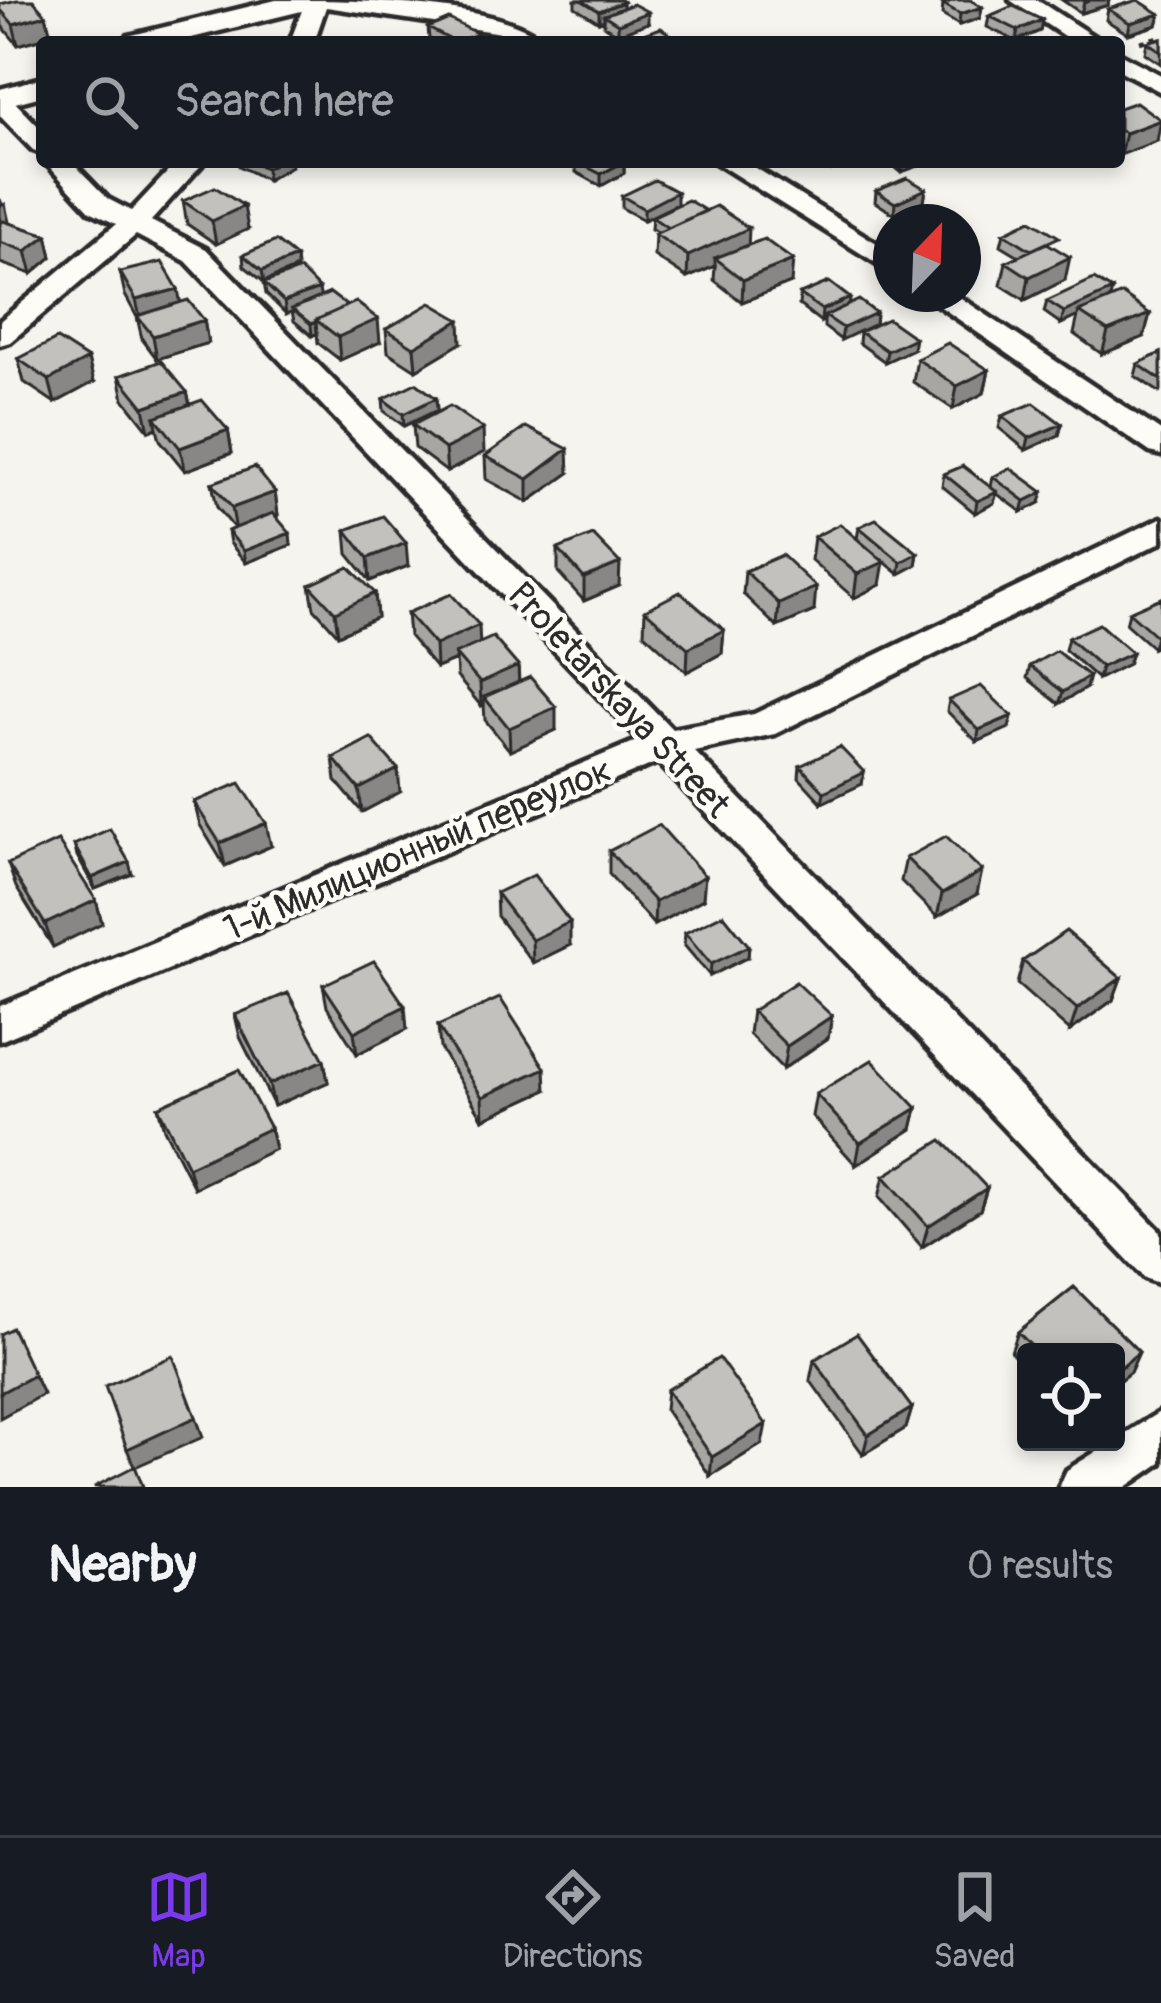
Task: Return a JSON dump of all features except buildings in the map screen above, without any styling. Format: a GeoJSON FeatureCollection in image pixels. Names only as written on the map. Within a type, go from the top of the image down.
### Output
{"type":"FeatureCollection","features":[{"type":"Feature","properties":{"kind":"street"},"geometry":{"type":"LineString","coordinates":[[163,36],[314,0]]}},
{"type":"Feature","properties":{"kind":"street"},"geometry":{"type":"LineString","coordinates":[[229,36],[259,28],[314,0]]}},
{"type":"Feature","properties":{"kind":"street"},"geometry":{"type":"LineString","coordinates":[[304,36],[314,0]]}},
{"type":"Feature","properties":{"kind":"street"},"geometry":{"type":"LineString","coordinates":[[326,0],[507,27],[522,36]]}},
{"type":"Feature","properties":{"kind":"street"},"geometry":{"type":"LineString","coordinates":[[1021,0],[1080,36]]}},
{"type":"Feature","properties":{"kind":"street"},"geometry":{"type":"LineString","coordinates":[[1125,64],[1161,85]]}},
{"type":"Feature","properties":{"kind":"street"},"geometry":{"type":"LineString","coordinates":[[0,79],[36,70]]}},
{"type":"Feature","properties":{"kind":"street"},"geometry":{"type":"LineString","coordinates":[[36,89],[0,100],[36,139]]}},
{"type":"Feature","properties":{"kind":"street","name":"Proletarskaya Street"},"geometry":{"type":"LineString","coordinates":[[64,168],[99,205],[196,255],[1161,1263]]}},
{"type":"Feature","properties":{"kind":"street"},"geometry":{"type":"LineString","coordinates":[[0,336],[134,223],[185,168]]}},
{"type":"Feature","properties":{"kind":"street"},"geometry":{"type":"LineString","coordinates":[[738,168],[873,253]]}},
{"type":"Feature","properties":{"kind":"street"},"geometry":{"type":"LineString","coordinates":[[963,312],[1161,445]]}},
{"type":"Feature","properties":{"kind":"street","name":"1-й Милиционный переулок"},"geometry":{"type":"LineString","coordinates":[[0,1024],[665,744],[763,724],[1161,529]]}},
{"type":"Feature","properties":{"kind":"street"},"geometry":{"type":"LineString","coordinates":[[1084,1487],[1161,1435]]}}]}
